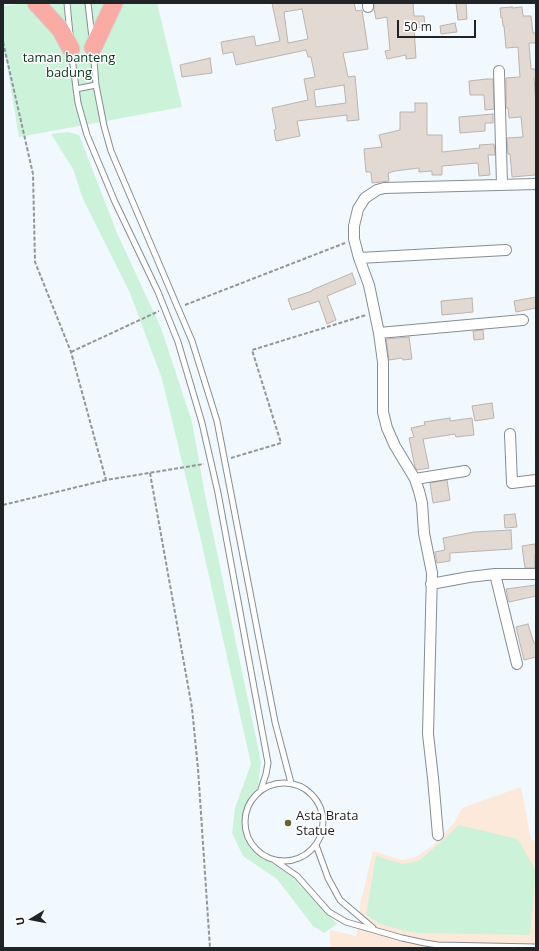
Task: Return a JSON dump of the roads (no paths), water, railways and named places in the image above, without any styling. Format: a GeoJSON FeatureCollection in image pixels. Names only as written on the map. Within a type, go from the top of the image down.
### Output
{"type":"FeatureCollection","features":[{"type":"Feature","properties":{"kind":"highway"},"geometry":{"type":"LineString","coordinates":[[36,3],[60,29],[71,49]]}},
{"type":"Feature","properties":{"kind":"highway"},"geometry":{"type":"LineString","coordinates":[[93,48],[114,3]]}},
{"type":"Feature","properties":{"kind":"street"},"geometry":{"type":"LineString","coordinates":[[499,71],[502,185]]}},
{"type":"Feature","properties":{"kind":"street"},"geometry":{"type":"LineString","coordinates":[[438,835],[428,734],[432,573],[424,534],[422,503],[415,479],[395,446],[387,428],[383,412],[383,362],[379,333],[369,285],[354,239],[354,226],[358,209],[365,198],[377,190],[384,188],[536,184]]}},
{"type":"Feature","properties":{"kind":"street"},"geometry":{"type":"LineString","coordinates":[[359,258],[506,250]]}},
{"type":"Feature","properties":{"kind":"street"},"geometry":{"type":"LineString","coordinates":[[379,333],[522,320]]}},
{"type":"Feature","properties":{"kind":"street"},"geometry":{"type":"LineString","coordinates":[[510,434],[512,483],[536,480]]}},
{"type":"Feature","properties":{"kind":"street"},"geometry":{"type":"LineString","coordinates":[[415,479],[465,471]]}},
{"type":"Feature","properties":{"kind":"street"},"geometry":{"type":"LineString","coordinates":[[431,584],[469,576],[495,574],[536,574]]}},
{"type":"Feature","properties":{"kind":"street"},"geometry":{"type":"LineString","coordinates":[[495,574],[517,664]]}},
{"type":"Feature","properties":{"kind":"lane"},"geometry":{"type":"LineString","coordinates":[[67,3],[76,89],[87,135],[115,202],[165,308],[178,342],[202,423],[242,619],[268,763],[261,790]]}},
{"type":"Feature","properties":{"kind":"lane"},"geometry":{"type":"LineString","coordinates":[[88,3],[96,85],[104,126],[111,151],[192,341],[217,421],[275,722],[291,783]]}},
{"type":"Feature","properties":{"kind":"lane"},"geometry":{"type":"LineString","coordinates":[[76,89],[96,85]]}},
{"type":"Feature","properties":{"kind":"lane"},"geometry":{"type":"LineString","coordinates":[[274,860],[286,862],[298,859],[308,854],[316,845],[322,833],[324,820],[321,807],[314,796],[303,787],[291,783],[280,782],[270,785],[261,790],[252,798],[246,810],[245,823],[247,835],[253,846],[263,855],[274,860],[297,876],[329,912],[346,922],[417,942],[464,947],[536,946]]}},
{"type":"Feature","properties":{"kind":"lane"},"geometry":{"type":"LineString","coordinates":[[316,845],[328,878],[340,900],[374,930]]}},
{"type":"Feature","properties":{"kind":"place","name":"Asta Brata Statue"},"geometry":{"type":"Point","coordinates":[288,823]}},
{"type":"Feature","properties":{"kind":"park label","name":"taman banteng badung"},"geometry":{"type":"Point","coordinates":[69,66]}}]}
